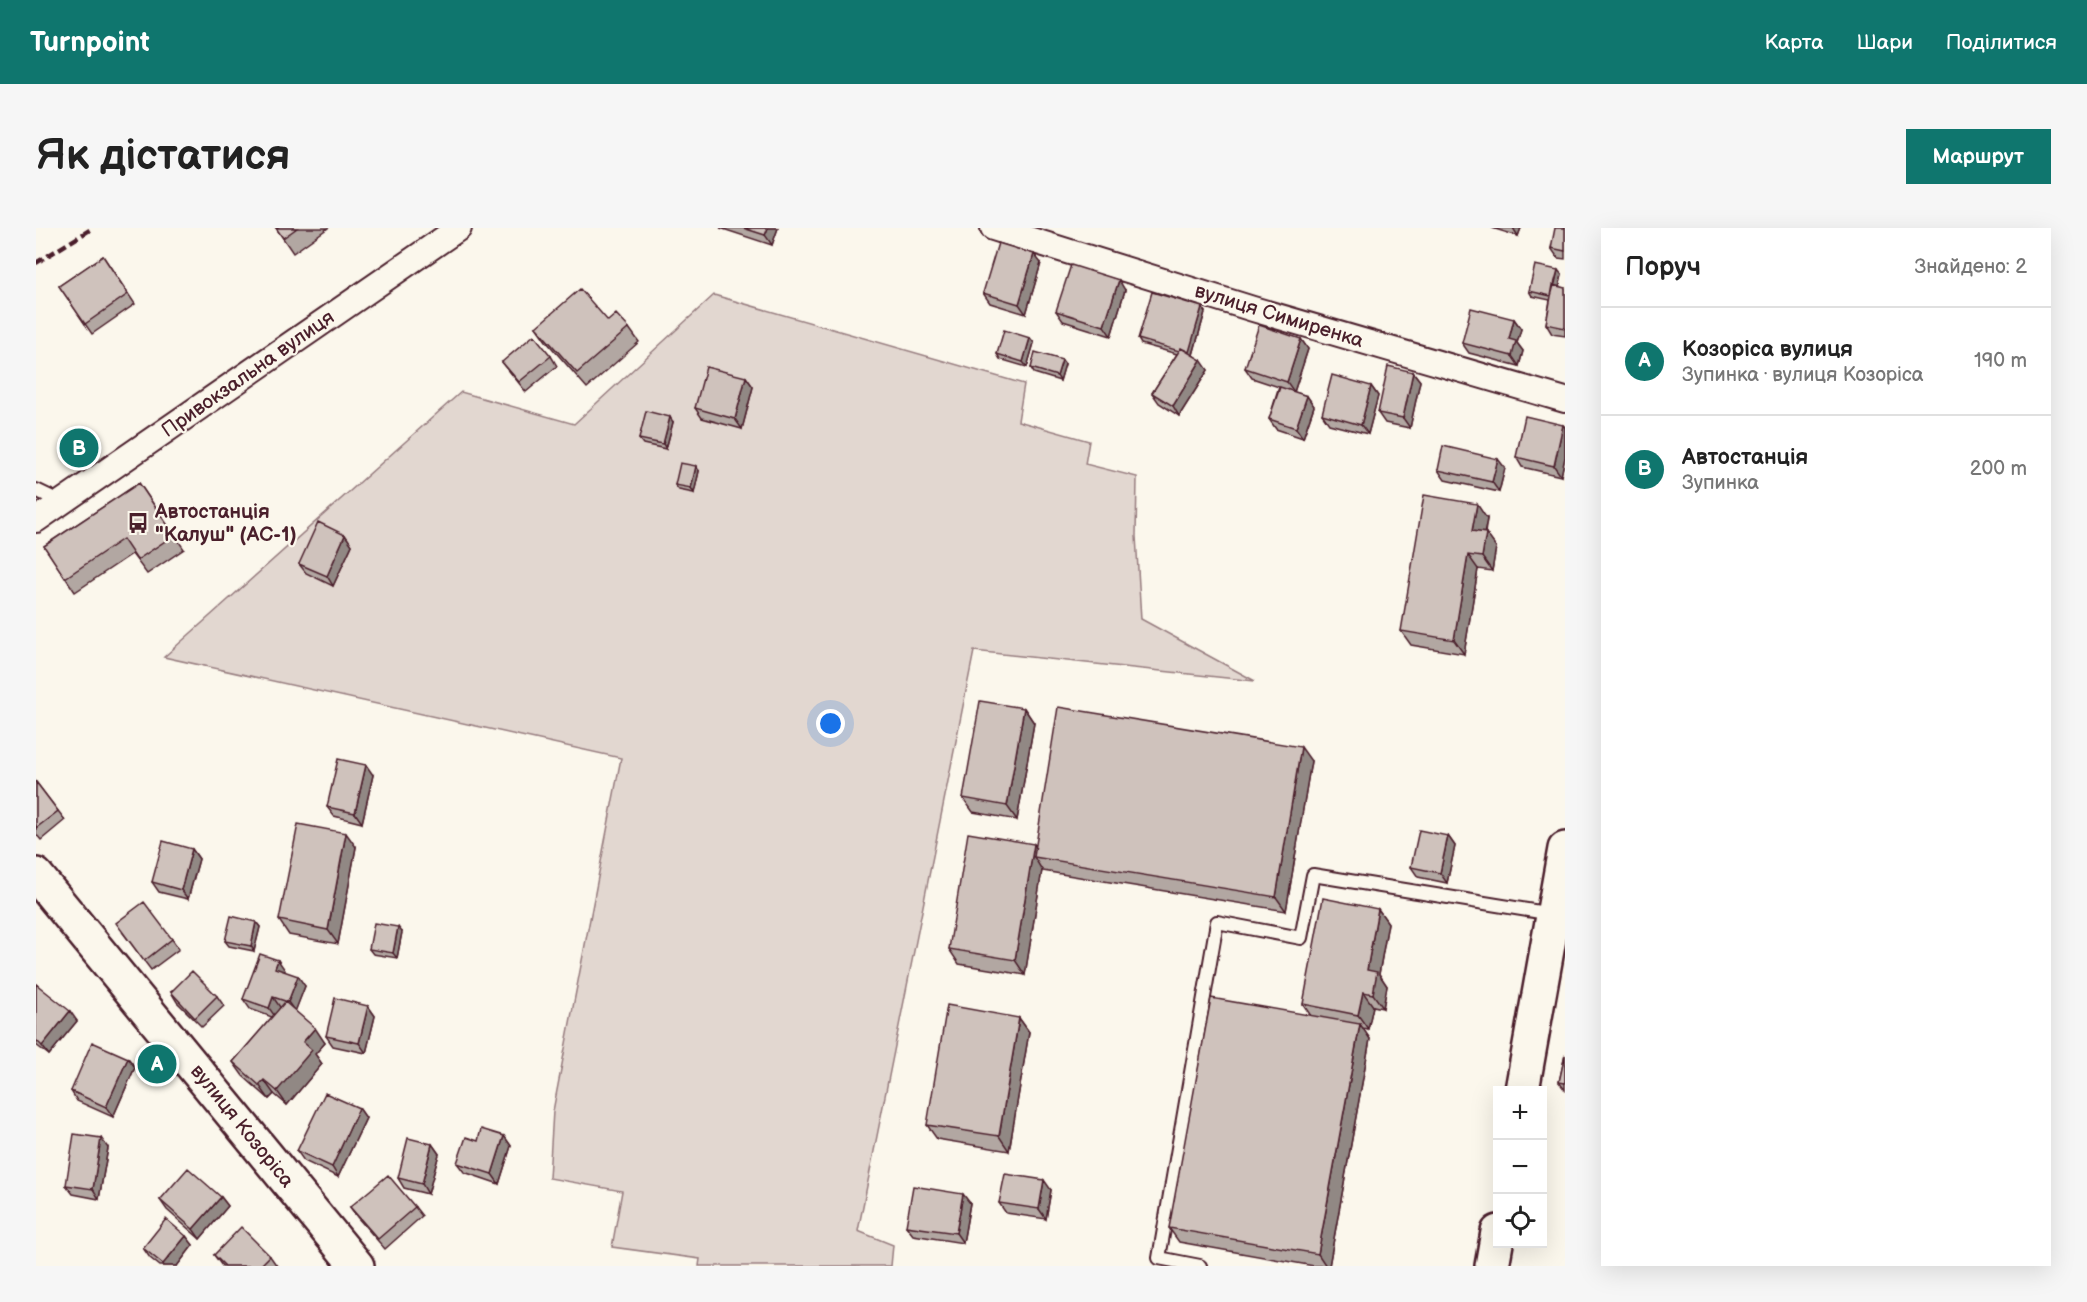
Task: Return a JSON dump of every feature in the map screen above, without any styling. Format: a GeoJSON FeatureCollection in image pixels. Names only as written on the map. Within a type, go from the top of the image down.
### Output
{"type":"FeatureCollection","features":[{"type":"Feature","properties":{"kind":"main road"},"geometry":{"type":"LineString","coordinates":[[1523,1086],[1565,849]]}},
{"type":"Feature","properties":{"kind":"main road","name":"вулиця Козоріса"},"geometry":{"type":"LineString","coordinates":[[36,875],[357,1266]]}},
{"type":"Feature","properties":{"kind":"main road"},"geometry":{"type":"LineString","coordinates":[[1491,1266],[1494,1248]]}},
{"type":"Feature","properties":{"kind":"street","name":"Привокзальна вулиця"},"geometry":{"type":"LineString","coordinates":[[36,520],[459,228]]}},
{"type":"Feature","properties":{"kind":"street","name":"вулиця Симиренка"},"geometry":{"type":"LineString","coordinates":[[993,228],[1253,309],[1565,400]]}},
{"type":"Feature","properties":{"kind":"lane"},"geometry":{"type":"LineString","coordinates":[[36,490],[61,502]]}},
{"type":"Feature","properties":{"kind":"lane"},"geometry":{"type":"LineString","coordinates":[[1200,1266],[1159,1258],[1217,922],[1301,938],[1313,875],[1554,914]]}},
{"type":"Feature","properties":{"kind":"shaded area"},"geometry":{"type":"Polygon","coordinates":[[[714,295],[1024,384],[1018,421],[1089,441],[1085,464],[1137,477],[1136,536],[1141,619],[1255,681],[974,651],[858,1231],[893,1245],[891,1266],[699,1266],[700,1259],[612,1247],[622,1191],[549,1178],[553,1111],[621,758],[164,657],[461,392],[574,424],[714,295]]]}},
{"type":"Feature","properties":{"kind":"building"},"geometry":{"type":"Polygon","coordinates":[[[276,228],[297,228],[283,238],[276,228]]]}},
{"type":"Feature","properties":{"kind":"building"},"geometry":{"type":"Polygon","coordinates":[[[743,228],[768,228],[765,235],[743,228]]]}},
{"type":"Feature","properties":{"kind":"building"},"geometry":{"type":"Polygon","coordinates":[[[1555,228],[1565,228],[1565,251],[1551,248],[1555,228]]]}},
{"type":"Feature","properties":{"kind":"building"},"geometry":{"type":"Polygon","coordinates":[[[998,243],[1034,254],[1019,304],[983,293],[998,243]]]}},
{"type":"Feature","properties":{"kind":"building"},"geometry":{"type":"Polygon","coordinates":[[[103,256],[128,294],[85,324],[59,286],[103,256]]]}},
{"type":"Feature","properties":{"kind":"building"},"geometry":{"type":"Polygon","coordinates":[[[1071,265],[1119,280],[1104,326],[1056,311],[1071,265]]]}},
{"type":"Feature","properties":{"kind":"building"},"geometry":{"type":"Polygon","coordinates":[[[1535,265],[1558,270],[1551,296],[1529,291],[1535,265]]]}},
{"type":"Feature","properties":{"kind":"building"},"geometry":{"type":"Polygon","coordinates":[[[1553,285],[1565,288],[1565,328],[1546,324],[1553,285]]]}},
{"type":"Feature","properties":{"kind":"building"},"geometry":{"type":"Polygon","coordinates":[[[580,289],[608,321],[616,314],[629,328],[577,373],[536,327],[580,289]]]}},
{"type":"Feature","properties":{"kind":"building"},"geometry":{"type":"Polygon","coordinates":[[[1152,292],[1202,307],[1189,352],[1181,348],[1179,351],[1138,339],[1152,292]]]}},
{"type":"Feature","properties":{"kind":"building"},"geometry":{"type":"Polygon","coordinates":[[[1471,308],[1514,319],[1509,339],[1516,341],[1512,356],[1462,343],[1471,308]]]}},
{"type":"Feature","properties":{"kind":"building"},"geometry":{"type":"Polygon","coordinates":[[[1259,325],[1301,339],[1287,382],[1245,368],[1259,325]]]}},
{"type":"Feature","properties":{"kind":"building"},"geometry":{"type":"Polygon","coordinates":[[[1004,330],[1030,338],[1023,362],[997,354],[1004,330]]]}},
{"type":"Feature","properties":{"kind":"building"},"geometry":{"type":"Polygon","coordinates":[[[534,335],[551,356],[519,382],[502,362],[534,335]]]}},
{"type":"Feature","properties":{"kind":"building"},"geometry":{"type":"Polygon","coordinates":[[[1181,348],[1201,360],[1173,406],[1152,393],[1181,348]]]}},
{"type":"Feature","properties":{"kind":"building"},"geometry":{"type":"Polygon","coordinates":[[[1035,352],[1062,360],[1057,376],[1031,368],[1035,352]]]}},
{"type":"Feature","properties":{"kind":"building"},"geometry":{"type":"Polygon","coordinates":[[[1388,366],[1413,372],[1403,418],[1378,413],[1388,366]]]}},
{"type":"Feature","properties":{"kind":"building"},"geometry":{"type":"Polygon","coordinates":[[[706,367],[746,377],[735,419],[695,408],[706,367]]]}},
{"type":"Feature","properties":{"kind":"building"},"geometry":{"type":"Polygon","coordinates":[[[1332,375],[1371,386],[1361,425],[1322,414],[1332,375]]]}},
{"type":"Feature","properties":{"kind":"building"},"geometry":{"type":"Polygon","coordinates":[[[1280,387],[1307,396],[1296,428],[1269,419],[1280,387]]]}},
{"type":"Feature","properties":{"kind":"building"},"geometry":{"type":"Polygon","coordinates":[[[646,411],[670,417],[663,444],[639,439],[646,411]]]}},
{"type":"Feature","properties":{"kind":"building"},"geometry":{"type":"Polygon","coordinates":[[[1525,416],[1563,425],[1554,466],[1516,457],[1525,416]]]}},
{"type":"Feature","properties":{"kind":"building"},"geometry":{"type":"Polygon","coordinates":[[[1443,446],[1498,459],[1492,482],[1438,470],[1443,446]]]}},
{"type":"Feature","properties":{"kind":"building"},"geometry":{"type":"Polygon","coordinates":[[[680,463],[696,466],[691,488],[675,485],[680,463]]]}},
{"type":"Feature","properties":{"kind":"building","name":"Автостанція \"Калуш\" (АС-1)"},"geometry":{"type":"Polygon","coordinates":[[[139,483],[174,535],[137,560],[123,539],[65,578],[44,546],[139,483]]]}},
{"type":"Feature","properties":{"kind":"building"},"geometry":{"type":"Polygon","coordinates":[[[1424,495],[1477,504],[1472,531],[1486,533],[1482,557],[1468,555],[1454,640],[1401,631],[1424,495]]]}},
{"type":"Feature","properties":{"kind":"building"},"geometry":{"type":"Polygon","coordinates":[[[318,522],[345,535],[327,576],[299,564],[318,522]]]}},
{"type":"Feature","properties":{"kind":"building"},"geometry":{"type":"Polygon","coordinates":[[[980,701],[1024,708],[1007,806],[963,798],[980,701]]]}},
{"type":"Feature","properties":{"kind":"building"},"geometry":{"type":"Polygon","coordinates":[[[1058,707],[1301,747],[1276,897],[1034,857],[1058,707]]]}},
{"type":"Feature","properties":{"kind":"building"},"geometry":{"type":"Polygon","coordinates":[[[338,759],[366,765],[355,813],[327,807],[338,759]]]}},
{"type":"Feature","properties":{"kind":"building"},"geometry":{"type":"Polygon","coordinates":[[[36,782],[58,811],[36,828],[36,782]]]}},
{"type":"Feature","properties":{"kind":"building"},"geometry":{"type":"Polygon","coordinates":[[[298,824],[346,833],[328,930],[279,920],[298,824]]]}},
{"type":"Feature","properties":{"kind":"building"},"geometry":{"type":"Polygon","coordinates":[[[1419,830],[1448,836],[1440,873],[1411,867],[1419,830]]]}},
{"type":"Feature","properties":{"kind":"building"},"geometry":{"type":"Polygon","coordinates":[[[968,833],[1034,844],[1015,960],[949,949],[968,833]]]}},
{"type":"Feature","properties":{"kind":"building"},"geometry":{"type":"Polygon","coordinates":[[[163,841],[192,849],[181,890],[152,882],[163,841]]]}},
{"type":"Feature","properties":{"kind":"building"},"geometry":{"type":"Polygon","coordinates":[[[1323,898],[1378,909],[1367,970],[1377,972],[1373,994],[1363,992],[1358,1015],[1303,1004],[1323,898]]]}},
{"type":"Feature","properties":{"kind":"building"},"geometry":{"type":"Polygon","coordinates":[[[144,902],[172,939],[144,961],[116,923],[144,902]]]}},
{"type":"Feature","properties":{"kind":"building"},"geometry":{"type":"Polygon","coordinates":[[[231,916],[256,922],[251,946],[225,941],[231,916]]]}},
{"type":"Feature","properties":{"kind":"building"},"geometry":{"type":"Polygon","coordinates":[[[374,923],[398,927],[393,953],[369,949],[374,923]]]}},
{"type":"Feature","properties":{"kind":"building"},"geometry":{"type":"Polygon","coordinates":[[[260,954],[278,960],[275,968],[298,976],[288,1002],[273,997],[269,1008],[243,999],[260,954]]]}},
{"type":"Feature","properties":{"kind":"building"},"geometry":{"type":"Polygon","coordinates":[[[192,971],[217,996],[195,1018],[171,992],[192,971]]]}},
{"type":"Feature","properties":{"kind":"building"},"geometry":{"type":"Polygon","coordinates":[[[36,984],[70,1011],[42,1046],[36,1040],[36,984]]]}},
{"type":"Feature","properties":{"kind":"building"},"geometry":{"type":"Polygon","coordinates":[[[335,998],[368,1006],[359,1043],[326,1036],[335,998]]]}},
{"type":"Feature","properties":{"kind":"building"},"geometry":{"type":"Polygon","coordinates":[[[1211,998],[1360,1024],[1318,1254],[1169,1228],[1211,998]]]}},
{"type":"Feature","properties":{"kind":"building"},"geometry":{"type":"Polygon","coordinates":[[[285,1002],[315,1028],[303,1042],[312,1050],[277,1091],[264,1080],[259,1085],[233,1062],[285,1002]]]}},
{"type":"Feature","properties":{"kind":"building"},"geometry":{"type":"Polygon","coordinates":[[[947,1005],[1019,1018],[999,1136],[927,1125],[947,1005]]]}},
{"type":"Feature","properties":{"kind":"building"},"geometry":{"type":"Polygon","coordinates":[[[92,1042],[128,1058],[106,1107],[71,1091],[92,1042]]]}},
{"type":"Feature","properties":{"kind":"building"},"geometry":{"type":"Polygon","coordinates":[[[1565,1055],[1565,1083],[1559,1082],[1565,1055]]]}},
{"type":"Feature","properties":{"kind":"building"},"geometry":{"type":"Polygon","coordinates":[[[325,1093],[359,1108],[332,1167],[297,1151],[325,1093]]]}},
{"type":"Feature","properties":{"kind":"building"},"geometry":{"type":"Polygon","coordinates":[[[481,1129],[504,1136],[492,1174],[457,1163],[466,1137],[478,1141],[481,1129]]]}},
{"type":"Feature","properties":{"kind":"building"},"geometry":{"type":"Polygon","coordinates":[[[74,1134],[101,1138],[93,1189],[66,1185],[74,1134]]]}},
{"type":"Feature","properties":{"kind":"building"},"geometry":{"type":"Polygon","coordinates":[[[408,1138],[432,1144],[422,1184],[398,1178],[408,1138]]]}},
{"type":"Feature","properties":{"kind":"building"},"geometry":{"type":"Polygon","coordinates":[[[188,1168],[221,1197],[193,1229],[160,1200],[188,1168]]]}},
{"type":"Feature","properties":{"kind":"building"},"geometry":{"type":"Polygon","coordinates":[[[1005,1174],[1044,1180],[1039,1209],[999,1203],[1005,1174]]]}},
{"type":"Feature","properties":{"kind":"building"},"geometry":{"type":"Polygon","coordinates":[[[388,1175],[415,1207],[378,1239],[350,1207],[388,1175]]]}},
{"type":"Feature","properties":{"kind":"building"},"geometry":{"type":"Polygon","coordinates":[[[913,1186],[963,1194],[956,1233],[906,1226],[913,1186]]]}},
{"type":"Feature","properties":{"kind":"building"},"geometry":{"type":"Polygon","coordinates":[[[166,1219],[186,1236],[163,1264],[143,1248],[166,1219]]]}},
{"type":"Feature","properties":{"kind":"building"},"geometry":{"type":"Polygon","coordinates":[[[241,1227],[270,1256],[260,1266],[225,1266],[214,1255],[241,1227]]]}},
{"type":"Feature","properties":{"kind":"railway"},"geometry":{"type":"LineString","coordinates":[[36,263],[93,228]]}},
{"type":"Feature","properties":{"kind":"place","name":"Автостанція"},"geometry":{"type":"Point","coordinates":[79,448]}},
{"type":"Feature","properties":{"kind":"place","name":"Автостанція \"Калуш\" (АС-1)"},"geometry":{"type":"Point","coordinates":[138,523]}},
{"type":"Feature","properties":{"kind":"place","name":"Козоріса вулиця"},"geometry":{"type":"Point","coordinates":[157,1064]}}]}
